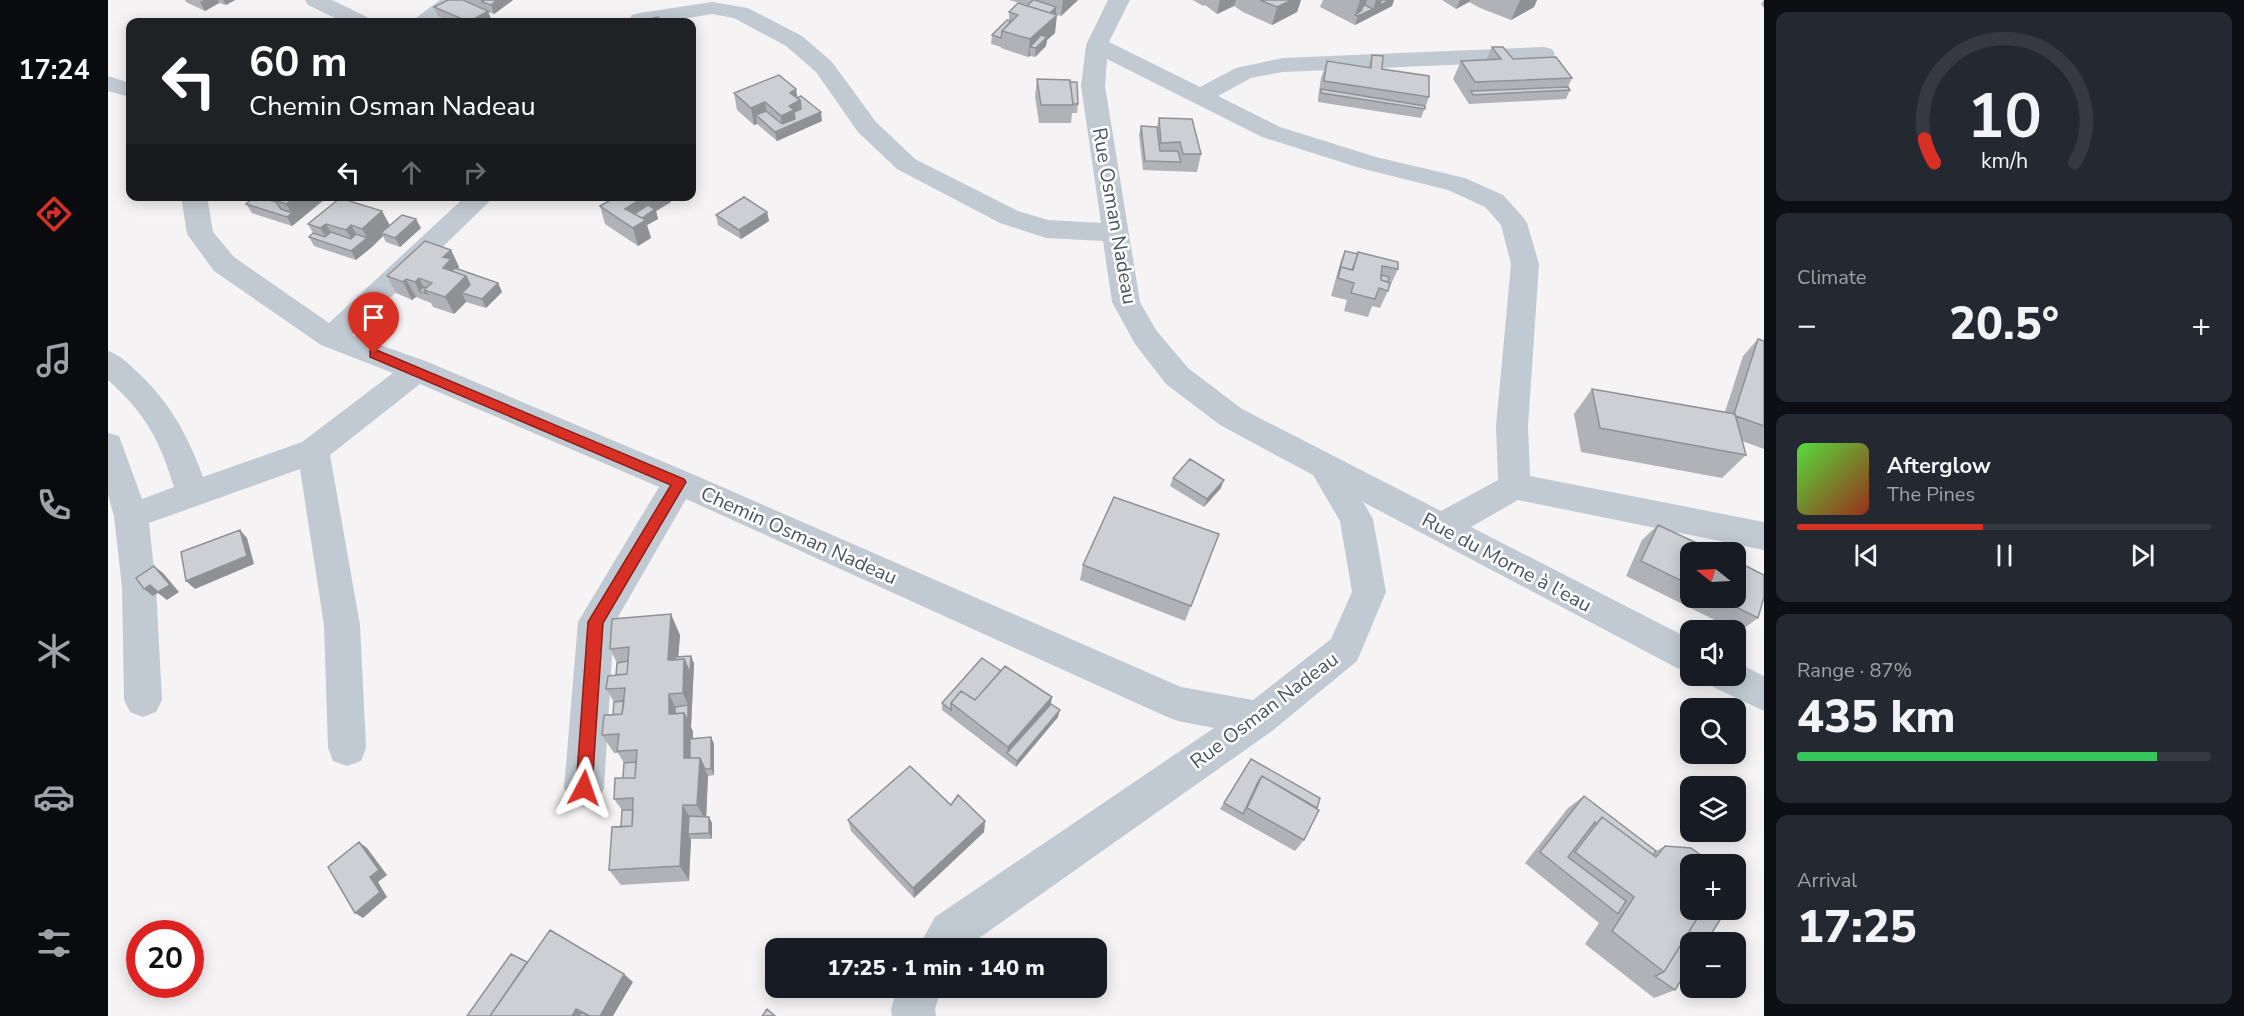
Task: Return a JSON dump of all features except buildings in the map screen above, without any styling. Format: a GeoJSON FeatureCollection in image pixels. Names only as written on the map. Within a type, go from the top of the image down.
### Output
{"type":"FeatureCollection","features":[{"type":"Feature","properties":{"kind":"street"},"geometry":{"type":"LineString","coordinates":[[316,0],[351,18]]}},
{"type":"Feature","properties":{"kind":"street"},"geometry":{"type":"LineString","coordinates":[[430,18],[454,0]]}},
{"type":"Feature","properties":{"kind":"street","name":"Rue Osman Nadeau"},"geometry":{"type":"LineString","coordinates":[[946,938],[950,932],[1259,719],[1344,650],[1369,592],[1356,519],[1324,466],[1231,417],[1177,376],[1145,337],[1126,302],[1093,86],[1097,45],[1119,0]]}},
{"type":"Feature","properties":{"kind":"street"},"geometry":{"type":"LineString","coordinates":[[652,18],[712,8],[740,13],[794,41],[824,67],[867,127],[906,164],[1009,218],[1046,229],[1115,233]]}},
{"type":"Feature","properties":{"kind":"street"},"geometry":{"type":"LineString","coordinates":[[1097,45],[1272,132],[1368,163],[1456,184],[1494,201],[1514,223],[1526,264],[1512,426],[1514,486]]}},
{"type":"Feature","properties":{"kind":"street"},"geometry":{"type":"LineString","coordinates":[[1199,96],[1244,73],[1283,65],[1544,54]]}},
{"type":"Feature","properties":{"kind":"street"},"geometry":{"type":"LineString","coordinates":[[108,83],[126,89]]}},
{"type":"Feature","properties":{"kind":"street","name":"Chemin Osman Nadeau"},"geometry":{"type":"LineString","coordinates":[[195,201],[200,234],[224,264],[331,338],[417,370],[679,482],[1178,704],[1259,719]]}},
{"type":"Feature","properties":{"kind":"street"},"geometry":{"type":"LineString","coordinates":[[331,338],[477,201]]}},
{"type":"Feature","properties":{"kind":"street"},"geometry":{"type":"LineString","coordinates":[[108,362],[148,401],[167,428],[181,456],[193,495]]}},
{"type":"Feature","properties":{"kind":"street"},"geometry":{"type":"LineString","coordinates":[[130,516],[313,451],[417,370]]}},
{"type":"Feature","properties":{"kind":"street"},"geometry":{"type":"LineString","coordinates":[[108,445],[130,516],[139,586],[143,700]]}},
{"type":"Feature","properties":{"kind":"street"},"geometry":{"type":"LineString","coordinates":[[313,451],[342,625],[347,748]]}},
{"type":"Feature","properties":{"kind":"street","name":"Rue du Morne à l'eau"},"geometry":{"type":"LineString","coordinates":[[1324,466],[1680,652]]}},
{"type":"Feature","properties":{"kind":"street"},"geometry":{"type":"LineString","coordinates":[[584,788],[596,622],[679,482]]}},
{"type":"Feature","properties":{"kind":"street"},"geometry":{"type":"LineString","coordinates":[[1442,527],[1514,486],[1764,536]]}},
{"type":"Feature","properties":{"kind":"street"},"geometry":{"type":"LineString","coordinates":[[1746,685],[1764,694]]}},
{"type":"Feature","properties":{"kind":"street"},"geometry":{"type":"LineString","coordinates":[[914,1016],[913,1009],[916,998]]}},
{"type":"Feature","properties":{"kind":"route"},"geometry":{"type":"LineString","coordinates":[[374,354],[417,370],[679,482],[596,622],[584,788]]}}]}
